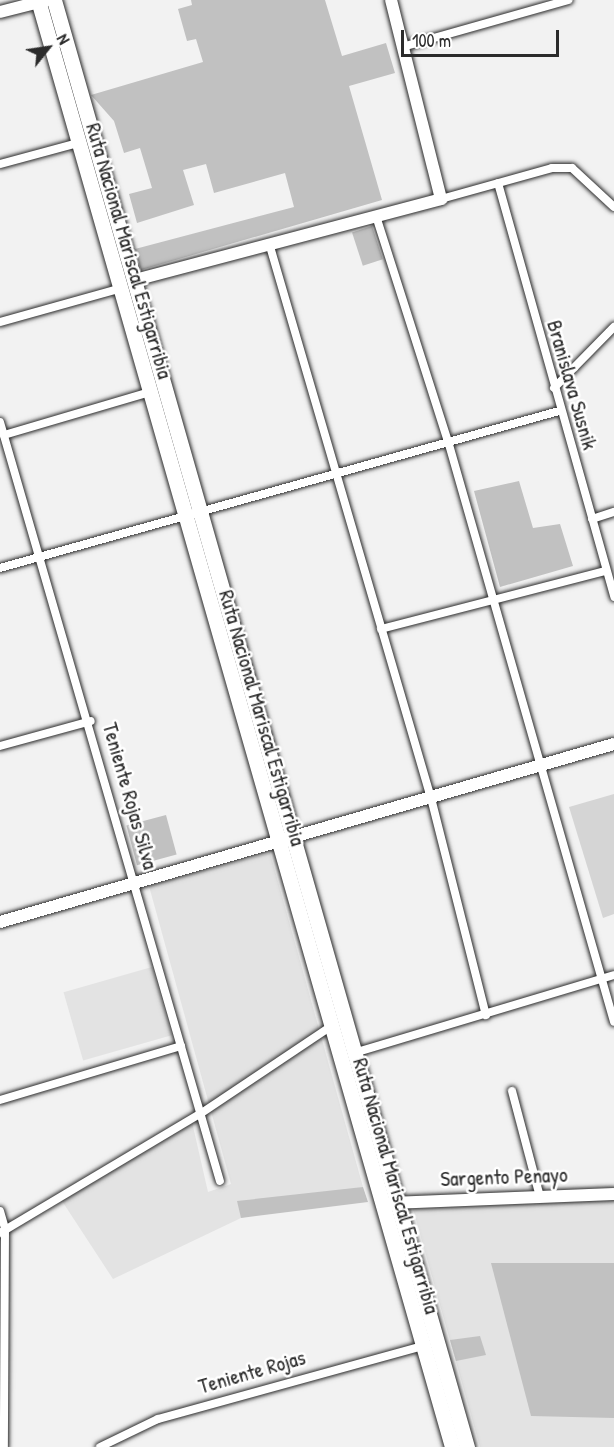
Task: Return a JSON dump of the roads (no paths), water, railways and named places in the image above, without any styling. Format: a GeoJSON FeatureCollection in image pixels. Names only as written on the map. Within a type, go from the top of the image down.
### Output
{"type":"FeatureCollection","features":[{"type":"Feature","properties":{"kind":"highway","name":"Ruta Nacional Mariscal Estigarribia"},"geometry":{"type":"LineString","coordinates":[[54,0],[199,509],[330,1027],[467,1447]]}},
{"type":"Feature","properties":{"kind":"highway","name":"Ruta Nacional Mariscal Estigarribia"},"geometry":{"type":"LineString","coordinates":[[41,1],[118,290],[182,516],[354,1053],[420,1347],[452,1447]]}},
{"type":"Feature","properties":{"kind":"street"},"geometry":{"type":"LineString","coordinates":[[391,0],[441,199]]}},
{"type":"Feature","properties":{"kind":"street"},"geometry":{"type":"LineString","coordinates":[[402,47],[568,0]]}},
{"type":"Feature","properties":{"kind":"street"},"geometry":{"type":"LineString","coordinates":[[0,12],[41,1]]}},
{"type":"Feature","properties":{"kind":"street"},"geometry":{"type":"LineString","coordinates":[[0,164],[78,143]]}},
{"type":"Feature","properties":{"kind":"street"},"geometry":{"type":"LineString","coordinates":[[135,280],[552,168],[573,168],[614,207]]}},
{"type":"Feature","properties":{"kind":"street","name":"Branislava Susnik"},"geometry":{"type":"LineString","coordinates":[[498,183],[559,411],[614,597]]}},
{"type":"Feature","properties":{"kind":"street"},"geometry":{"type":"LineString","coordinates":[[376,216],[448,441],[614,1022]]}},
{"type":"Feature","properties":{"kind":"street"},"geometry":{"type":"LineString","coordinates":[[269,243],[431,798],[486,1015]]}},
{"type":"Feature","properties":{"kind":"street"},"geometry":{"type":"LineString","coordinates":[[0,322],[118,290]]}},
{"type":"Feature","properties":{"kind":"street"},"geometry":{"type":"LineString","coordinates":[[554,388],[614,327]]}},
{"type":"Feature","properties":{"kind":"street"},"geometry":{"type":"LineString","coordinates":[[4,435],[147,393]]}},
{"type":"Feature","properties":{"kind":"street"},"geometry":{"type":"LineString","coordinates":[[0,568],[335,470],[559,411]]}},
{"type":"Feature","properties":{"kind":"street","name":"Teniente Rojas Silva"},"geometry":{"type":"LineString","coordinates":[[0,422],[90,721],[220,1181]]}},
{"type":"Feature","properties":{"kind":"street"},"geometry":{"type":"LineString","coordinates":[[592,519],[614,512]]}},
{"type":"Feature","properties":{"kind":"street"},"geometry":{"type":"LineString","coordinates":[[381,629],[493,598],[606,571]]}},
{"type":"Feature","properties":{"kind":"street"},"geometry":{"type":"LineString","coordinates":[[0,746],[90,721]]}},
{"type":"Feature","properties":{"kind":"street"},"geometry":{"type":"LineString","coordinates":[[0,922],[614,744]]}},
{"type":"Feature","properties":{"kind":"street"},"geometry":{"type":"LineString","coordinates":[[354,1053],[614,975]]}},
{"type":"Feature","properties":{"kind":"street"},"geometry":{"type":"LineString","coordinates":[[3,1231],[200,1114],[330,1027]]}},
{"type":"Feature","properties":{"kind":"street"},"geometry":{"type":"LineString","coordinates":[[0,1100],[181,1046]]}},
{"type":"Feature","properties":{"kind":"street"},"geometry":{"type":"LineString","coordinates":[[512,1090],[539,1193]]}},
{"type":"Feature","properties":{"kind":"street","name":"Sargento Penayo"},"geometry":{"type":"LineString","coordinates":[[388,1204],[539,1193],[614,1194]]}},
{"type":"Feature","properties":{"kind":"street"},"geometry":{"type":"LineString","coordinates":[[0,1211],[3,1231],[4,1447]]}},
{"type":"Feature","properties":{"kind":"street","name":"Teniente Rojas"},"geometry":{"type":"LineString","coordinates":[[100,1447],[158,1419],[420,1347]]}}]}
